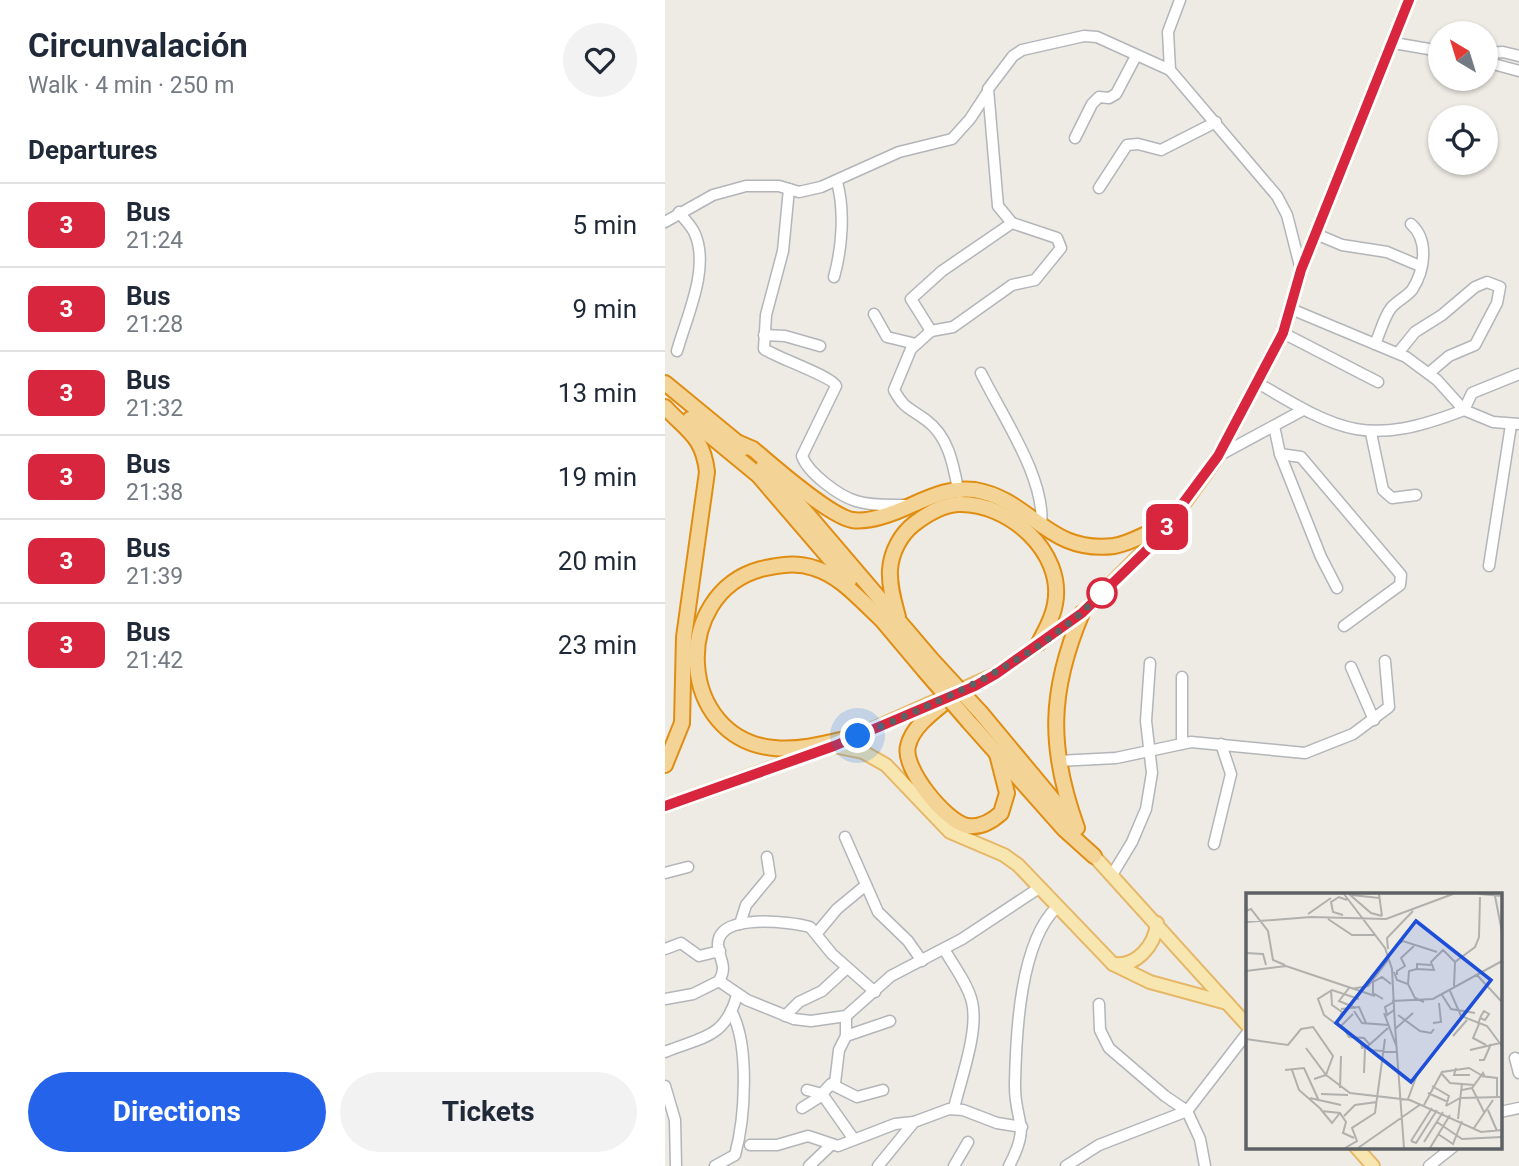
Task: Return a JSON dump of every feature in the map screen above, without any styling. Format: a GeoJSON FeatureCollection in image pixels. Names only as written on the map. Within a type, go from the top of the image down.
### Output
{"type":"FeatureCollection","features":[{"type":"Feature","properties":{"kind":"highway"},"geometry":{"type":"LineString","coordinates":[[665,383],[739,443],[804,510],[899,622],[928,666]]}},
{"type":"Feature","properties":{"kind":"highway"},"geometry":{"type":"LineString","coordinates":[[665,405],[688,418],[758,475],[881,619]]}},
{"type":"Feature","properties":{"kind":"highway"},"geometry":{"type":"LineString","coordinates":[[665,405],[694,433],[701,445],[708,472],[684,637],[682,723],[665,765]]}},
{"type":"Feature","properties":{"kind":"highway"},"geometry":{"type":"LineString","coordinates":[[739,443],[753,449],[833,512],[846,518],[869,519],[958,489],[984,492],[1005,500],[1041,527],[1075,545],[1098,547],[1125,544],[1169,525]]}},
{"type":"Feature","properties":{"kind":"highway"},"geometry":{"type":"LineString","coordinates":[[899,622],[890,571],[898,542],[909,528],[939,509],[957,504],[981,506],[1015,524],[1033,539],[1052,566],[1056,603],[1039,643]]}},
{"type":"Feature","properties":{"kind":"highway"},"geometry":{"type":"LineString","coordinates":[[858,736],[804,747],[773,748],[735,734],[715,714],[701,691],[697,672],[697,639],[708,610],[720,594],[753,572],[776,565],[796,564],[830,575],[881,619],[928,666],[1077,828],[1094,856]]}},
{"type":"Feature","properties":{"kind":"highway"},"geometry":{"type":"LineString","coordinates":[[1077,828],[1058,761],[1054,734],[1058,684],[1082,613]]}},
{"type":"Feature","properties":{"kind":"highway"},"geometry":{"type":"LineString","coordinates":[[955,694],[918,727],[911,737],[907,749],[908,759],[919,781],[955,820],[966,826],[981,826],[1001,813],[1007,793],[997,754]]}},
{"type":"Feature","properties":{"kind":"highway"},"geometry":{"type":"LineString","coordinates":[[975,718],[997,754],[1065,829],[1094,856]]}},
{"type":"Feature","properties":{"kind":"main road"},"geometry":{"type":"LineString","coordinates":[[665,806],[834,746],[996,674],[1082,613],[1169,525],[1218,456],[1283,333],[1301,270],[1409,0]]}},
{"type":"Feature","properties":{"kind":"main road"},"geometry":{"type":"LineString","coordinates":[[834,746],[863,752],[886,765],[950,832],[1003,855],[1018,865],[1113,964],[1150,982],[1227,1003]]}},
{"type":"Feature","properties":{"kind":"main road"},"geometry":{"type":"LineString","coordinates":[[1094,856],[1246,1024]]}},
{"type":"Feature","properties":{"kind":"main road"},"geometry":{"type":"LineString","coordinates":[[1113,964],[1131,962],[1142,955],[1152,942],[1157,923]]}},
{"type":"Feature","properties":{"kind":"main road"},"geometry":{"type":"LineString","coordinates":[[1357,1148],[1373,1166]]}},
{"type":"Feature","properties":{"kind":"street"},"geometry":{"type":"LineString","coordinates":[[1170,70],[1168,32],[1180,0]]}},
{"type":"Feature","properties":{"kind":"street"},"geometry":{"type":"LineString","coordinates":[[665,222],[713,195],[746,186],[799,191],[837,182],[899,152],[952,139],[970,119],[1013,56],[1022,50],[1084,36],[1097,37],[1170,70],[1277,196],[1287,215],[1301,270]]}},
{"type":"Feature","properties":{"kind":"street"},"geometry":{"type":"LineString","coordinates":[[1394,43],[1428,49]]}},
{"type":"Feature","properties":{"kind":"street"},"geometry":{"type":"LineString","coordinates":[[1498,52],[1519,56]]}},
{"type":"Feature","properties":{"kind":"street"},"geometry":{"type":"LineString","coordinates":[[1075,138],[1092,104],[1099,97],[1109,98],[1116,94],[1136,56]]}},
{"type":"Feature","properties":{"kind":"street"},"geometry":{"type":"LineString","coordinates":[[1498,65],[1519,71]]}},
{"type":"Feature","properties":{"kind":"street"},"geometry":{"type":"LineString","coordinates":[[958,489],[944,439],[926,420],[904,409],[894,390],[911,349],[931,331],[953,327],[1012,285],[1035,280],[1061,247],[1057,238],[1012,223],[997,206],[988,89]]}},
{"type":"Feature","properties":{"kind":"street"},"geometry":{"type":"LineString","coordinates":[[1099,188],[1126,145],[1138,144],[1161,150],[1216,122]]}},
{"type":"Feature","properties":{"kind":"street"},"geometry":{"type":"LineString","coordinates":[[834,277],[839,260],[842,199],[837,182]]}},
{"type":"Feature","properties":{"kind":"street"},"geometry":{"type":"LineString","coordinates":[[789,189],[783,251],[766,315],[764,349],[836,382],[818,427],[803,449],[805,464],[845,496],[857,501],[912,505]]}},
{"type":"Feature","properties":{"kind":"street"},"geometry":{"type":"LineString","coordinates":[[677,351],[695,287],[700,258],[695,234],[679,212]]}},
{"type":"Feature","properties":{"kind":"street"},"geometry":{"type":"LineString","coordinates":[[931,331],[911,299],[942,271],[1012,223]]}},
{"type":"Feature","properties":{"kind":"street"},"geometry":{"type":"LineString","coordinates":[[1375,344],[1391,309],[1411,290],[1420,275],[1424,245],[1420,232],[1411,224]]}},
{"type":"Feature","properties":{"kind":"street"},"geometry":{"type":"LineString","coordinates":[[1316,234],[1342,245],[1387,252],[1420,266]]}},
{"type":"Feature","properties":{"kind":"street"},"geometry":{"type":"LineString","coordinates":[[1398,353],[1415,332],[1442,315],[1475,287],[1487,282],[1500,287],[1497,303],[1475,345],[1449,356],[1429,373]]}},
{"type":"Feature","properties":{"kind":"street"},"geometry":{"type":"LineString","coordinates":[[1291,309],[1398,353],[1429,373],[1464,410],[1515,425],[1489,566]]}},
{"type":"Feature","properties":{"kind":"street"},"geometry":{"type":"LineString","coordinates":[[874,314],[887,337],[916,344]]}},
{"type":"Feature","properties":{"kind":"street"},"geometry":{"type":"LineString","coordinates":[[1283,333],[1378,382]]}},
{"type":"Feature","properties":{"kind":"street"},"geometry":{"type":"LineString","coordinates":[[764,334],[785,336],[820,346]]}},
{"type":"Feature","properties":{"kind":"street"},"geometry":{"type":"LineString","coordinates":[[981,373],[1035,481],[1043,512],[1041,527]]}},
{"type":"Feature","properties":{"kind":"street"},"geometry":{"type":"LineString","coordinates":[[1258,383],[1303,410],[1351,430],[1371,433],[1402,429],[1464,410],[1472,393],[1491,383],[1519,374]]}},
{"type":"Feature","properties":{"kind":"street"},"geometry":{"type":"LineString","coordinates":[[1218,456],[1303,410]]}},
{"type":"Feature","properties":{"kind":"street"},"geometry":{"type":"LineString","coordinates":[[1274,426],[1280,454],[1321,557],[1337,588]]}},
{"type":"Feature","properties":{"kind":"street"},"geometry":{"type":"LineString","coordinates":[[1371,433],[1383,490],[1392,498],[1416,495]]}},
{"type":"Feature","properties":{"kind":"street"},"geometry":{"type":"LineString","coordinates":[[1280,454],[1301,457],[1401,575],[1400,585],[1344,626]]}},
{"type":"Feature","properties":{"kind":"street"},"geometry":{"type":"LineString","coordinates":[[1058,761],[1149,753],[1182,744],[1221,744],[1291,754],[1328,746],[1374,720],[1390,701],[1385,661]]}},
{"type":"Feature","properties":{"kind":"street"},"geometry":{"type":"LineString","coordinates":[[1112,875],[1132,842],[1146,809],[1152,774],[1146,721],[1150,663]]}},
{"type":"Feature","properties":{"kind":"street"},"geometry":{"type":"LineString","coordinates":[[1351,667],[1374,720]]}},
{"type":"Feature","properties":{"kind":"street"},"geometry":{"type":"LineString","coordinates":[[1182,677],[1182,744]]}},
{"type":"Feature","properties":{"kind":"street"},"geometry":{"type":"LineString","coordinates":[[1214,844],[1231,774],[1221,744]]}},
{"type":"Feature","properties":{"kind":"street"},"geometry":{"type":"LineString","coordinates":[[845,837],[884,921],[908,942],[922,961]]}},
{"type":"Feature","properties":{"kind":"street"},"geometry":{"type":"LineString","coordinates":[[740,924],[746,905],[770,876],[767,857]]}},
{"type":"Feature","properties":{"kind":"street"},"geometry":{"type":"LineString","coordinates":[[665,873],[688,867]]}},
{"type":"Feature","properties":{"kind":"street"},"geometry":{"type":"LineString","coordinates":[[817,933],[837,909],[866,885]]}},
{"type":"Feature","properties":{"kind":"street"},"geometry":{"type":"LineString","coordinates":[[719,981],[737,995],[785,1016],[811,1021],[846,1016],[891,976],[944,949],[1039,888]]}},
{"type":"Feature","properties":{"kind":"street"},"geometry":{"type":"LineString","coordinates":[[1009,1166],[1021,1141],[1022,1127],[1015,1084],[1024,976],[1045,921],[1057,907]]}},
{"type":"Feature","properties":{"kind":"street"},"geometry":{"type":"LineString","coordinates":[[665,999],[693,994],[719,981],[724,967],[719,940],[723,934],[740,924],[779,921],[810,927],[847,968],[875,992]]}},
{"type":"Feature","properties":{"kind":"street"},"geometry":{"type":"LineString","coordinates":[[665,949],[681,943],[699,956],[720,951]]}},
{"type":"Feature","properties":{"kind":"street"},"geometry":{"type":"LineString","coordinates":[[944,949],[970,994],[974,1010],[973,1029],[954,1108]]}},
{"type":"Feature","properties":{"kind":"street"},"geometry":{"type":"LineString","coordinates":[[785,1016],[799,1002],[822,992],[847,968]]}},
{"type":"Feature","properties":{"kind":"street"},"geometry":{"type":"LineString","coordinates":[[665,1052],[711,1036],[731,1011],[737,995]]}},
{"type":"Feature","properties":{"kind":"street"},"geometry":{"type":"LineString","coordinates":[[1099,1004],[1100,1030],[1109,1048],[1164,1096],[1187,1111],[1200,1139],[1205,1166]]}},
{"type":"Feature","properties":{"kind":"street"},"geometry":{"type":"LineString","coordinates":[[731,1011],[737,1026],[743,1089],[742,1129],[735,1154],[741,1166]]}},
{"type":"Feature","properties":{"kind":"street"},"geometry":{"type":"LineString","coordinates":[[835,1083],[839,1050],[846,1036],[846,1016]]}},
{"type":"Feature","properties":{"kind":"street"},"geometry":{"type":"LineString","coordinates":[[846,1036],[890,1021]]}},
{"type":"Feature","properties":{"kind":"street"},"geometry":{"type":"LineString","coordinates":[[1066,1166],[1099,1145],[1187,1111],[1246,1035]]}},
{"type":"Feature","properties":{"kind":"street"},"geometry":{"type":"LineString","coordinates":[[1515,1058],[1519,1073]]}},
{"type":"Feature","properties":{"kind":"street"},"geometry":{"type":"LineString","coordinates":[[835,1083],[857,1097],[883,1090]]}},
{"type":"Feature","properties":{"kind":"street"},"geometry":{"type":"LineString","coordinates":[[802,1108],[835,1083]]}},
{"type":"Feature","properties":{"kind":"street"},"geometry":{"type":"LineString","coordinates":[[665,1086],[675,1120],[677,1166]]}},
{"type":"Feature","properties":{"kind":"street"},"geometry":{"type":"LineString","coordinates":[[807,1090],[822,1094],[853,1138]]}},
{"type":"Feature","properties":{"kind":"street"},"geometry":{"type":"LineString","coordinates":[[750,1145],[778,1145],[808,1136],[838,1146],[895,1124],[914,1122],[954,1108],[984,1120],[1022,1127]]}},
{"type":"Feature","properties":{"kind":"street"},"geometry":{"type":"LineString","coordinates":[[1501,1112],[1519,1108]]}},
{"type":"Feature","properties":{"kind":"street"},"geometry":{"type":"LineString","coordinates":[[878,1166],[914,1122]]}},
{"type":"Feature","properties":{"kind":"street"},"geometry":{"type":"LineString","coordinates":[[954,1166],[968,1142]]}},
{"type":"Feature","properties":{"kind":"street"},"geometry":{"type":"LineString","coordinates":[[809,1166],[831,1145]]}},
{"type":"Feature","properties":{"kind":"street"},"geometry":{"type":"LineString","coordinates":[[1429,1166],[1452,1148]]}},
{"type":"Feature","properties":{"kind":"street"},"geometry":{"type":"LineString","coordinates":[[715,1166],[735,1154]]}},
{"type":"Feature","properties":{"kind":"bus line","name":"3"},"geometry":{"type":"LineString","coordinates":[[665,806],[834,746],[975,686],[1082,613],[1152,545],[1218,456],[1283,333],[1301,270],[1409,0]]}},
{"type":"Feature","properties":{"kind":"route"},"geometry":{"type":"LineString","coordinates":[[858,736],[975,686],[996,674],[1082,613],[1102,593]]}}]}
